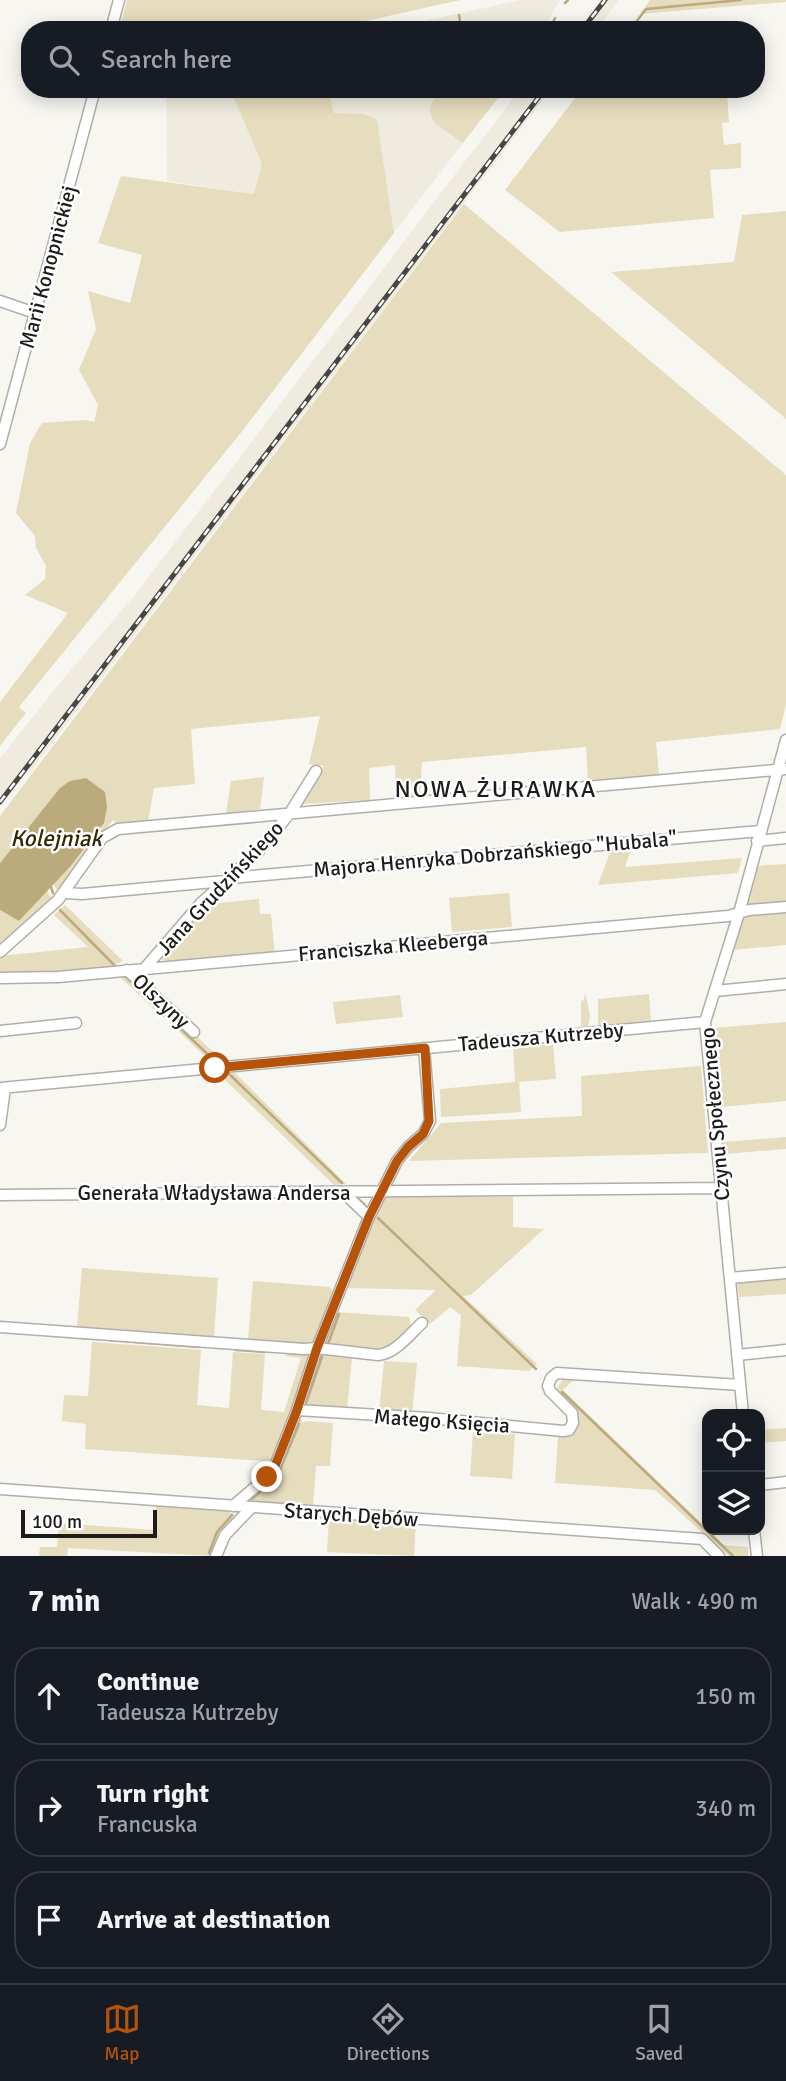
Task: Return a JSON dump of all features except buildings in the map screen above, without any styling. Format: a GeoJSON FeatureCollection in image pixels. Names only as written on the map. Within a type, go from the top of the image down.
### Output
{"type":"FeatureCollection","features":[{"type":"Feature","properties":{"kind":"street"},"geometry":{"type":"LineString","coordinates":[[113,21],[119,0]]}},
{"type":"Feature","properties":{"kind":"street","name":"Marii Konopnickiej"},"geometry":{"type":"LineString","coordinates":[[0,444],[93,98]]}},
{"type":"Feature","properties":{"kind":"street"},"geometry":{"type":"LineString","coordinates":[[0,301],[36,313]]}},
{"type":"Feature","properties":{"kind":"street","name":"Czynu Społecznego"},"geometry":{"type":"LineString","coordinates":[[742,1409],[705,1022],[739,913],[759,836],[782,770],[786,740]]}},
{"type":"Feature","properties":{"kind":"street"},"geometry":{"type":"LineString","coordinates":[[0,952],[65,893],[94,849],[111,831],[130,827],[782,770]]}},
{"type":"Feature","properties":{"kind":"street","name":"Jana Grudzińskiego"},"geometry":{"type":"LineString","coordinates":[[144,969],[201,903],[259,851],[290,813],[316,771]]}},
{"type":"Feature","properties":{"kind":"street","name":"Majora Henryka Dobrzańskiego \"Hubala\""},"geometry":{"type":"LineString","coordinates":[[65,893],[82,894],[228,879],[759,836],[786,838]]}},
{"type":"Feature","properties":{"kind":"street","name":"Franciszka Kleeberga"},"geometry":{"type":"LineString","coordinates":[[0,978],[58,977],[714,918],[786,907]]}},
{"type":"Feature","properties":{"kind":"street","name":"Olszyny"},"geometry":{"type":"LineString","coordinates":[[127,970],[194,1032]]}},
{"type":"Feature","properties":{"kind":"street"},"geometry":{"type":"LineString","coordinates":[[715,991],[786,984]]}},
{"type":"Feature","properties":{"kind":"street","name":"Tadeusza Kutrzeby"},"geometry":{"type":"LineString","coordinates":[[3,1088],[705,1022]]}},
{"type":"Feature","properties":{"kind":"street"},"geometry":{"type":"LineString","coordinates":[[0,1031],[76,1023]]}},
{"type":"Feature","properties":{"kind":"street"},"geometry":{"type":"LineString","coordinates":[[233,1506],[267,1477],[275,1466],[317,1348],[369,1217],[397,1161],[423,1134],[429,1121],[425,1048]]}},
{"type":"Feature","properties":{"kind":"street"},"geometry":{"type":"LineString","coordinates":[[0,1125],[3,1088]]}},
{"type":"Feature","properties":{"kind":"street","name":"Generała Władysława Andersa"},"geometry":{"type":"LineString","coordinates":[[0,1195],[721,1188]]}},
{"type":"Feature","properties":{"kind":"street"},"geometry":{"type":"LineString","coordinates":[[344,1192],[369,1217]]}},
{"type":"Feature","properties":{"kind":"street"},"geometry":{"type":"LineString","coordinates":[[730,1278],[786,1273]]}},
{"type":"Feature","properties":{"kind":"street"},"geometry":{"type":"LineString","coordinates":[[0,1326],[386,1354],[422,1323]]}},
{"type":"Feature","properties":{"kind":"street"},"geometry":{"type":"LineString","coordinates":[[737,1355],[786,1349]]}},
{"type":"Feature","properties":{"kind":"street","name":"Małego Księcia"},"geometry":{"type":"LineString","coordinates":[[297,1410],[429,1418],[563,1431],[572,1426],[572,1413],[550,1391],[548,1382],[557,1373],[740,1385]]}},
{"type":"Feature","properties":{"kind":"street"},"geometry":{"type":"LineString","coordinates":[[765,1484],[786,1482]]}},
{"type":"Feature","properties":{"kind":"street","name":"Starych Dębów"},"geometry":{"type":"LineString","coordinates":[[0,1489],[702,1539],[719,1556]]}},
{"type":"Feature","properties":{"kind":"street"},"geometry":{"type":"LineString","coordinates":[[216,1556],[225,1535],[251,1508]]}},
{"type":"Feature","properties":{"kind":"street"},"geometry":{"type":"LineString","coordinates":[[755,1535],[757,1556]]}},
{"type":"Feature","properties":{"kind":"shaded area"},"geometry":{"type":"Polygon","coordinates":[[[127,0],[460,0],[366,21],[122,21],[127,0]]]}},
{"type":"Feature","properties":{"kind":"shaded area"},"geometry":{"type":"Polygon","coordinates":[[[520,0],[560,0],[547,21],[424,21],[520,0]]]}},
{"type":"Feature","properties":{"kind":"shaded area"},"geometry":{"type":"Polygon","coordinates":[[[601,0],[619,0],[603,21],[585,21],[601,0]]]}},
{"type":"Feature","properties":{"kind":"shaded area"},"geometry":{"type":"Polygon","coordinates":[[[650,0],[786,0],[786,2],[640,14],[650,0]]]}},
{"type":"Feature","properties":{"kind":"shaded area"},"geometry":{"type":"Polygon","coordinates":[[[166,98],[234,98],[262,164],[254,194],[167,181],[166,98]]]}},
{"type":"Feature","properties":{"kind":"shaded area"},"geometry":{"type":"Polygon","coordinates":[[[234,98],[330,98],[334,113],[364,114],[377,119],[394,233],[243,430],[19,707],[26,713],[0,746],[0,702],[68,613],[25,595],[45,579],[46,566],[36,548],[35,536],[16,513],[30,443],[42,423],[85,420],[94,422],[98,405],[79,370],[96,329],[88,291],[130,303],[142,255],[98,243],[121,176],[254,194],[262,164],[234,98]]]}},
{"type":"Feature","properties":{"kind":"shaded area"},"geometry":{"type":"Polygon","coordinates":[[[330,98],[434,98],[429,109],[434,123],[463,143],[394,233],[377,119],[364,114],[333,114],[330,98]]]}},
{"type":"Feature","properties":{"kind":"shaded area"},"geometry":{"type":"Polygon","coordinates":[[[434,98],[498,98],[463,143],[434,123],[429,109],[434,98]]]}},
{"type":"Feature","properties":{"kind":"shaded area"},"geometry":{"type":"Polygon","coordinates":[[[513,98],[544,98],[31,771],[28,770],[0,806],[0,758],[138,591],[513,98]]]}},
{"type":"Feature","properties":{"kind":"shaded area"},"geometry":{"type":"Polygon","coordinates":[[[575,98],[727,98],[729,122],[722,123],[724,145],[741,143],[741,168],[710,170],[714,218],[560,232],[505,190],[575,98]]]}},
{"type":"Feature","properties":{"kind":"shaded area"},"geometry":{"type":"Polygon","coordinates":[[[464,204],[786,475],[786,704],[780,729],[656,742],[659,775],[588,782],[586,747],[422,762],[420,796],[396,798],[395,765],[369,768],[370,800],[303,804],[324,766],[309,764],[320,716],[191,729],[195,784],[154,788],[148,821],[117,824],[113,820],[57,890],[53,884],[69,868],[13,846],[0,863],[0,816],[464,204]]]}},
{"type":"Feature","properties":{"kind":"shaded area"},"geometry":{"type":"Polygon","coordinates":[[[786,211],[786,419],[611,272],[734,262],[742,215],[786,211]]]}},
{"type":"Feature","properties":{"kind":"shaded area"},"geometry":{"type":"Polygon","coordinates":[[[264,777],[260,809],[226,814],[231,781],[264,777]]]}},
{"type":"Feature","properties":{"kind":"shaded area"},"geometry":{"type":"Polygon","coordinates":[[[633,844],[625,867],[742,858],[738,873],[598,885],[612,847],[633,844]]]}},
{"type":"Feature","properties":{"kind":"shaded area"},"geometry":{"type":"Polygon","coordinates":[[[786,864],[786,902],[745,905],[756,866],[786,864]]]}},
{"type":"Feature","properties":{"kind":"shaded area"},"geometry":{"type":"Polygon","coordinates":[[[47,891],[53,901],[0,943],[0,910],[19,921],[47,891]]]}},
{"type":"Feature","properties":{"kind":"shaded area"},"geometry":{"type":"Polygon","coordinates":[[[509,893],[512,927],[452,932],[449,898],[509,893]]]}},
{"type":"Feature","properties":{"kind":"shaded area"},"geometry":{"type":"Polygon","coordinates":[[[259,899],[260,914],[271,914],[275,955],[178,963],[160,959],[208,904],[259,899]]]}},
{"type":"Feature","properties":{"kind":"shaded area"},"geometry":{"type":"Polygon","coordinates":[[[65,905],[123,961],[111,966],[80,971],[46,974],[0,973],[0,956],[88,947],[54,915],[65,905]]]}},
{"type":"Feature","properties":{"kind":"shaded area"},"geometry":{"type":"Polygon","coordinates":[[[786,911],[786,945],[732,950],[742,916],[786,911]]]}},
{"type":"Feature","properties":{"kind":"shaded area"},"geometry":{"type":"Polygon","coordinates":[[[126,974],[168,1015],[164,1018],[118,975],[126,974]]]}},
{"type":"Feature","properties":{"kind":"shaded area"},"geometry":{"type":"Polygon","coordinates":[[[585,992],[590,1015],[588,1028],[581,1028],[581,1001],[584,1000],[585,992]]]}},
{"type":"Feature","properties":{"kind":"shaded area"},"geometry":{"type":"Polygon","coordinates":[[[649,994],[651,1021],[598,1027],[598,999],[649,994]]]}},
{"type":"Feature","properties":{"kind":"shaded area"},"geometry":{"type":"Polygon","coordinates":[[[400,995],[403,1017],[336,1024],[333,1002],[400,995]]]}},
{"type":"Feature","properties":{"kind":"shaded area"},"geometry":{"type":"Polygon","coordinates":[[[176,1017],[222,1060],[212,1063],[170,1023],[176,1017]]]}},
{"type":"Feature","properties":{"kind":"shaded area"},"geometry":{"type":"Polygon","coordinates":[[[786,1022],[786,1101],[721,1107],[713,1028],[786,1022]]]}},
{"type":"Feature","properties":{"kind":"shaded area"},"geometry":{"type":"Polygon","coordinates":[[[553,1044],[556,1079],[519,1082],[521,1112],[441,1117],[440,1089],[515,1082],[513,1048],[553,1044]]]}},
{"type":"Feature","properties":{"kind":"shaded area"},"geometry":{"type":"Polygon","coordinates":[[[701,1066],[708,1153],[409,1161],[441,1123],[582,1116],[581,1076],[701,1066]]]}},
{"type":"Feature","properties":{"kind":"shaded area"},"geometry":{"type":"Polygon","coordinates":[[[235,1073],[346,1184],[334,1185],[220,1075],[235,1073]]]}},
{"type":"Feature","properties":{"kind":"shaded area"},"geometry":{"type":"Polygon","coordinates":[[[786,1137],[786,1149],[725,1154],[724,1142],[786,1137]]]}},
{"type":"Feature","properties":{"kind":"shaded area"},"geometry":{"type":"Polygon","coordinates":[[[384,1197],[513,1197],[513,1227],[544,1229],[471,1295],[463,1296],[537,1364],[529,1371],[457,1366],[461,1315],[450,1307],[430,1324],[415,1310],[436,1290],[347,1288],[370,1228],[374,1225],[370,1222],[384,1197]]]}},
{"type":"Feature","properties":{"kind":"shaded area"},"geometry":{"type":"Polygon","coordinates":[[[82,1268],[218,1278],[214,1337],[77,1327],[82,1268]]]}},
{"type":"Feature","properties":{"kind":"shaded area"},"geometry":{"type":"Polygon","coordinates":[[[786,1277],[786,1294],[739,1297],[737,1281],[786,1277]]]}},
{"type":"Feature","properties":{"kind":"shaded area"},"geometry":{"type":"Polygon","coordinates":[[[253,1281],[330,1287],[334,1292],[317,1340],[312,1346],[248,1340],[253,1281]]]}},
{"type":"Feature","properties":{"kind":"shaded area"},"geometry":{"type":"Polygon","coordinates":[[[335,1312],[409,1317],[411,1326],[409,1331],[384,1351],[325,1346],[335,1312]]]}},
{"type":"Feature","properties":{"kind":"shaded area"},"geometry":{"type":"Polygon","coordinates":[[[92,1342],[201,1350],[197,1405],[229,1408],[233,1352],[265,1354],[261,1410],[284,1412],[301,1358],[286,1356],[288,1351],[307,1352],[311,1358],[271,1464],[265,1461],[85,1449],[86,1424],[62,1421],[64,1395],[88,1396],[92,1342]]]}},
{"type":"Feature","properties":{"kind":"shaded area"},"geometry":{"type":"Polygon","coordinates":[[[319,1354],[352,1358],[347,1410],[311,1407],[309,1403],[307,1408],[303,1404],[319,1354]]]}},
{"type":"Feature","properties":{"kind":"shaded area"},"geometry":{"type":"Polygon","coordinates":[[[384,1361],[417,1363],[412,1414],[379,1412],[384,1361]]]}},
{"type":"Feature","properties":{"kind":"shaded area"},"geometry":{"type":"Polygon","coordinates":[[[563,1379],[573,1380],[563,1390],[702,1524],[702,1532],[655,1490],[555,1483],[558,1437],[569,1435],[576,1425],[555,1391],[563,1379]]]}},
{"type":"Feature","properties":{"kind":"shaded area"},"geometry":{"type":"Polygon","coordinates":[[[303,1419],[302,1423],[333,1423],[330,1466],[316,1466],[313,1507],[244,1502],[274,1475],[295,1423],[303,1419]]]}},
{"type":"Feature","properties":{"kind":"shaded area"},"geometry":{"type":"Polygon","coordinates":[[[786,1428],[786,1441],[765,1443],[765,1430],[786,1428]]]}},
{"type":"Feature","properties":{"kind":"shaded area"},"geometry":{"type":"Polygon","coordinates":[[[473,1432],[515,1434],[512,1479],[470,1476],[473,1432]]]}},
{"type":"Feature","properties":{"kind":"shaded area"},"geometry":{"type":"Polygon","coordinates":[[[156,1506],[227,1511],[235,1515],[222,1534],[213,1556],[68,1548],[67,1556],[39,1556],[40,1547],[57,1547],[59,1523],[154,1530],[156,1506]]]}},
{"type":"Feature","properties":{"kind":"shaded area"},"geometry":{"type":"Polygon","coordinates":[[[329,1519],[416,1524],[414,1556],[327,1552],[329,1519]]]}},
{"type":"Feature","properties":{"kind":"shaded area"},"geometry":{"type":"Polygon","coordinates":[[[705,1535],[714,1535],[724,1545],[748,1547],[748,1556],[729,1556],[705,1535]]]}},
{"type":"Feature","properties":{"kind":"water","name":"Kolejniak"},"geometry":{"type":"Polygon","coordinates":[[[86,778],[105,792],[107,807],[104,823],[69,868],[19,921],[0,910],[0,863],[60,788],[70,781],[86,778]]]}},
{"type":"Feature","properties":{"kind":"waterway"},"geometry":{"type":"LineString","coordinates":[[565,3],[568,0]]}},
{"type":"Feature","properties":{"kind":"waterway"},"geometry":{"type":"LineString","coordinates":[[637,21],[646,9],[741,0]]}},
{"type":"Feature","properties":{"kind":"waterway"},"geometry":{"type":"LineString","coordinates":[[459,15],[460,21]]}},
{"type":"Feature","properties":{"kind":"waterway"},"geometry":{"type":"LineString","coordinates":[[51,887],[53,893]]}},
{"type":"Feature","properties":{"kind":"waterway"},"geometry":{"type":"LineString","coordinates":[[60,910],[116,967]]}},
{"type":"Feature","properties":{"kind":"waterway"},"geometry":{"type":"LineString","coordinates":[[123,974],[217,1063]]}},
{"type":"Feature","properties":{"kind":"waterway"},"geometry":{"type":"LineString","coordinates":[[225,1070],[342,1183]]}},
{"type":"Feature","properties":{"kind":"waterway"},"geometry":{"type":"LineString","coordinates":[[357,1198],[365,1205]]}},
{"type":"Feature","properties":{"kind":"waterway"},"geometry":{"type":"LineString","coordinates":[[378,1218],[536,1369]]}},
{"type":"Feature","properties":{"kind":"waterway"},"geometry":{"type":"LineString","coordinates":[[328,1344],[339,1314]]}},
{"type":"Feature","properties":{"kind":"waterway"},"geometry":{"type":"LineString","coordinates":[[48,1335],[62,1336]]}},
{"type":"Feature","properties":{"kind":"waterway"},"geometry":{"type":"LineString","coordinates":[[82,1338],[93,1339]]}},
{"type":"Feature","properties":{"kind":"waterway"},"geometry":{"type":"LineString","coordinates":[[109,1340],[199,1347]]}},
{"type":"Feature","properties":{"kind":"waterway"},"geometry":{"type":"LineString","coordinates":[[236,1350],[266,1352]]}},
{"type":"Feature","properties":{"kind":"waterway"},"geometry":{"type":"LineString","coordinates":[[289,1353],[305,1354]]}},
{"type":"Feature","properties":{"kind":"waterway"},"geometry":{"type":"LineString","coordinates":[[306,1403],[322,1357]]}},
{"type":"Feature","properties":{"kind":"waterway"},"geometry":{"type":"LineString","coordinates":[[562,1392],[733,1556]]}},
{"type":"Feature","properties":{"kind":"waterway"},"geometry":{"type":"LineString","coordinates":[[252,1499],[277,1477],[299,1424]]}},
{"type":"Feature","properties":{"kind":"waterway"},"geometry":{"type":"LineString","coordinates":[[209,1553],[217,1532],[232,1515]]}},
{"type":"Feature","properties":{"kind":"railway"},"geometry":{"type":"LineString","coordinates":[[589,21],[605,0]]}},
{"type":"Feature","properties":{"kind":"railway"},"geometry":{"type":"LineString","coordinates":[[0,802],[538,98]]}},
{"type":"Feature","properties":{"kind":"district","name":"NOWA ŻURAWKA"},"geometry":{"type":"Point","coordinates":[496,789]}},
{"type":"Feature","properties":{"kind":"route"},"geometry":{"type":"LineString","coordinates":[[215,1068],[425,1048],[429,1121],[423,1134],[397,1161],[369,1217],[317,1348],[297,1410],[275,1466],[267,1477]]}}]}
